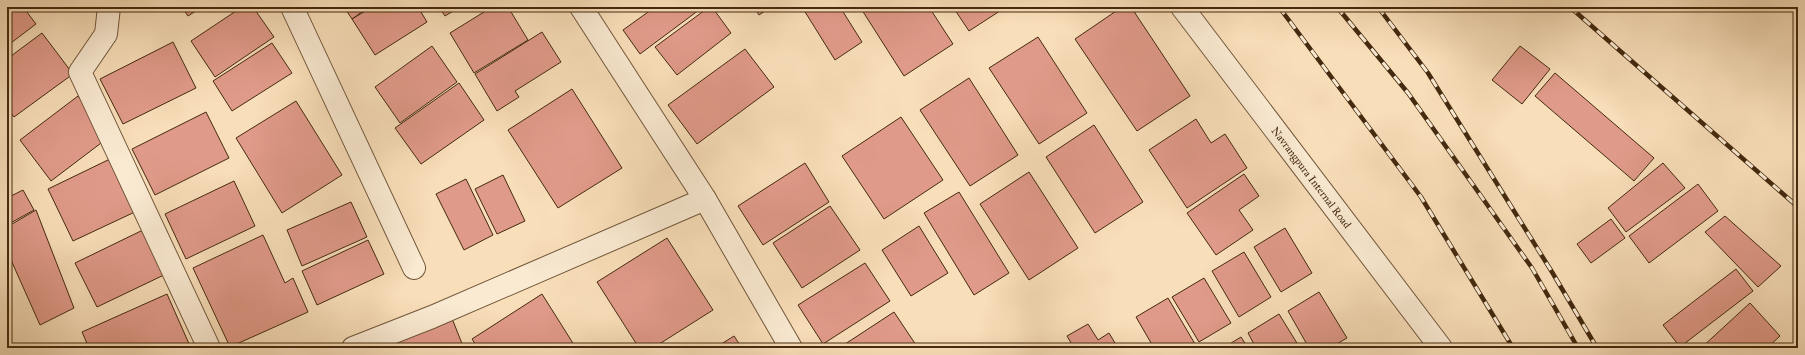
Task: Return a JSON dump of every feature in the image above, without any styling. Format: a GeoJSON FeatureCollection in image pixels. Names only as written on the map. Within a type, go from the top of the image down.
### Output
{"type":"FeatureCollection","features":[{"type":"Feature","properties":{"kind":"street"},"geometry":{"type":"LineString","coordinates":[[109,7],[106,34],[80,72],[209,348]]}},
{"type":"Feature","properties":{"kind":"street"},"geometry":{"type":"LineString","coordinates":[[292,7],[414,268]]}},
{"type":"Feature","properties":{"kind":"street"},"geometry":{"type":"LineString","coordinates":[[580,7],[705,199],[791,348]]}},
{"type":"Feature","properties":{"kind":"street","name":"Navrangpura Internal Road"},"geometry":{"type":"LineString","coordinates":[[1182,7],[1441,348]]}},
{"type":"Feature","properties":{"kind":"street"},"geometry":{"type":"LineString","coordinates":[[353,348],[432,317],[705,199]]}},
{"type":"Feature","properties":{"kind":"building"},"geometry":{"type":"Polygon","coordinates":[[[7,7],[23,7],[36,24],[7,46],[7,7]]]}},
{"type":"Feature","properties":{"kind":"building"},"geometry":{"type":"Polygon","coordinates":[[[182,7],[202,7],[188,16],[182,7]]]}},
{"type":"Feature","properties":{"kind":"building"},"geometry":{"type":"Polygon","coordinates":[[[242,7],[253,7],[274,37],[215,77],[191,41],[242,7]]]}},
{"type":"Feature","properties":{"kind":"building"},"geometry":{"type":"Polygon","coordinates":[[[344,7],[369,7],[352,19],[344,7]]]}},
{"type":"Feature","properties":{"kind":"building"},"geometry":{"type":"Polygon","coordinates":[[[372,7],[418,7],[427,22],[375,55],[352,19],[372,7]]]}},
{"type":"Feature","properties":{"kind":"building"},"geometry":{"type":"Polygon","coordinates":[[[439,7],[460,7],[445,16],[439,7]]]}},
{"type":"Feature","properties":{"kind":"building"},"geometry":{"type":"Polygon","coordinates":[[[492,7],[508,7],[528,40],[474,73],[450,33],[492,7]]]}},
{"type":"Feature","properties":{"kind":"building"},"geometry":{"type":"Polygon","coordinates":[[[655,7],[703,7],[640,54],[623,30],[655,7]]]}},
{"type":"Feature","properties":{"kind":"building"},"geometry":{"type":"Polygon","coordinates":[[[709,7],[712,7],[731,33],[677,75],[655,47],[709,7]]]}},
{"type":"Feature","properties":{"kind":"building"},"geometry":{"type":"Polygon","coordinates":[[[754,7],[771,7],[759,15],[754,7]]]}},
{"type":"Feature","properties":{"kind":"building"},"geometry":{"type":"Polygon","coordinates":[[[802,7],[840,7],[862,42],[835,60],[802,7]]]}},
{"type":"Feature","properties":{"kind":"building"},"geometry":{"type":"Polygon","coordinates":[[[860,7],[929,7],[953,44],[904,76],[860,7]]]}},
{"type":"Feature","properties":{"kind":"building"},"geometry":{"type":"Polygon","coordinates":[[[953,7],[1006,7],[969,31],[953,7]]]}},
{"type":"Feature","properties":{"kind":"building"},"geometry":{"type":"Polygon","coordinates":[[[1122,7],[1131,7],[1190,96],[1137,131],[1075,39],[1122,7]]]}},
{"type":"Feature","properties":{"kind":"building"},"geometry":{"type":"Polygon","coordinates":[[[542,32],[561,62],[515,91],[519,97],[497,111],[475,74],[542,32]]]}},
{"type":"Feature","properties":{"kind":"building"},"geometry":{"type":"Polygon","coordinates":[[[42,33],[73,74],[14,117],[7,108],[7,59],[42,33]]]}},
{"type":"Feature","properties":{"kind":"building"},"geometry":{"type":"Polygon","coordinates":[[[1038,37],[1087,113],[1039,144],[989,68],[1038,37]]]}},
{"type":"Feature","properties":{"kind":"building"},"geometry":{"type":"Polygon","coordinates":[[[173,42],[196,88],[123,124],[100,79],[173,42]]]}},
{"type":"Feature","properties":{"kind":"building"},"geometry":{"type":"Polygon","coordinates":[[[272,43],[292,73],[232,111],[213,81],[272,43]]]}},
{"type":"Feature","properties":{"kind":"building"},"geometry":{"type":"Polygon","coordinates":[[[432,46],[457,82],[400,123],[375,87],[432,46]]]}},
{"type":"Feature","properties":{"kind":"building"},"geometry":{"type":"Polygon","coordinates":[[[1520,46],[1550,69],[1522,104],[1492,80],[1520,46]]]}},
{"type":"Feature","properties":{"kind":"building"},"geometry":{"type":"Polygon","coordinates":[[[745,49],[774,87],[697,144],[668,105],[745,49]]]}},
{"type":"Feature","properties":{"kind":"building"},"geometry":{"type":"Polygon","coordinates":[[[1555,73],[1654,158],[1634,181],[1535,96],[1555,73]]]}},
{"type":"Feature","properties":{"kind":"building"},"geometry":{"type":"Polygon","coordinates":[[[969,78],[1018,155],[970,186],[920,110],[969,78]]]}},
{"type":"Feature","properties":{"kind":"building"},"geometry":{"type":"Polygon","coordinates":[[[459,83],[484,120],[421,164],[395,128],[459,83]]]}},
{"type":"Feature","properties":{"kind":"building"},"geometry":{"type":"Polygon","coordinates":[[[572,89],[622,168],[558,208],[508,130],[572,89]]]}},
{"type":"Feature","properties":{"kind":"building"},"geometry":{"type":"Polygon","coordinates":[[[78,96],[109,137],[51,181],[20,140],[78,96]]]}},
{"type":"Feature","properties":{"kind":"building"},"geometry":{"type":"Polygon","coordinates":[[[296,101],[342,175],[282,213],[236,138],[296,101]]]}},
{"type":"Feature","properties":{"kind":"building"},"geometry":{"type":"Polygon","coordinates":[[[206,112],[229,158],[155,195],[132,149],[206,112]]]}},
{"type":"Feature","properties":{"kind":"building"},"geometry":{"type":"Polygon","coordinates":[[[901,117],[943,180],[884,219],[842,156],[901,117]]]}},
{"type":"Feature","properties":{"kind":"building"},"geometry":{"type":"Polygon","coordinates":[[[1196,119],[1211,143],[1225,134],[1247,168],[1187,208],[1149,150],[1196,119]]]}},
{"type":"Feature","properties":{"kind":"building"},"geometry":{"type":"Polygon","coordinates":[[[1094,125],[1143,202],[1095,233],[1046,157],[1094,125]]]}},
{"type":"Feature","properties":{"kind":"building"},"geometry":{"type":"Polygon","coordinates":[[[112,158],[137,211],[73,241],[48,189],[112,158]]]}},
{"type":"Feature","properties":{"kind":"building"},"geometry":{"type":"Polygon","coordinates":[[[805,163],[829,202],[763,245],[738,206],[805,163]]]}},
{"type":"Feature","properties":{"kind":"building"},"geometry":{"type":"Polygon","coordinates":[[[1663,163],[1685,188],[1626,232],[1608,208],[1663,163]]]}},
{"type":"Feature","properties":{"kind":"building"},"geometry":{"type":"Polygon","coordinates":[[[1029,172],[1078,248],[1029,280],[980,204],[1029,172]]]}},
{"type":"Feature","properties":{"kind":"building"},"geometry":{"type":"Polygon","coordinates":[[[1244,174],[1259,196],[1239,210],[1253,230],[1216,255],[1187,213],[1244,174]]]}},
{"type":"Feature","properties":{"kind":"building"},"geometry":{"type":"Polygon","coordinates":[[[503,175],[525,221],[497,234],[475,189],[503,175]]]}},
{"type":"Feature","properties":{"kind":"building"},"geometry":{"type":"Polygon","coordinates":[[[466,179],[493,235],[464,250],[436,194],[466,179]]]}},
{"type":"Feature","properties":{"kind":"building"},"geometry":{"type":"Polygon","coordinates":[[[234,181],[255,226],[186,259],[165,214],[234,181]]]}},
{"type":"Feature","properties":{"kind":"building"},"geometry":{"type":"Polygon","coordinates":[[[1698,184],[1718,211],[1649,263],[1629,236],[1698,184]]]}},
{"type":"Feature","properties":{"kind":"building"},"geometry":{"type":"Polygon","coordinates":[[[23,190],[34,210],[7,225],[7,198],[23,190]]]}},
{"type":"Feature","properties":{"kind":"building"},"geometry":{"type":"Polygon","coordinates":[[[959,192],[1009,273],[974,295],[924,213],[959,192]]]}},
{"type":"Feature","properties":{"kind":"building"},"geometry":{"type":"Polygon","coordinates":[[[351,202],[367,237],[302,266],[287,230],[351,202]]]}},
{"type":"Feature","properties":{"kind":"building"},"geometry":{"type":"Polygon","coordinates":[[[830,206],[860,250],[802,288],[773,243],[830,206]]]}},
{"type":"Feature","properties":{"kind":"building"},"geometry":{"type":"Polygon","coordinates":[[[36,210],[74,308],[40,325],[7,251],[7,227],[36,210]]]}},
{"type":"Feature","properties":{"kind":"building"},"geometry":{"type":"Polygon","coordinates":[[[1725,216],[1781,266],[1758,287],[1705,232],[1725,216]]]}},
{"type":"Feature","properties":{"kind":"building"},"geometry":{"type":"Polygon","coordinates":[[[1611,219],[1625,238],[1591,263],[1577,244],[1611,219]]]}},
{"type":"Feature","properties":{"kind":"building"},"geometry":{"type":"Polygon","coordinates":[[[919,226],[948,273],[911,296],[882,250],[919,226]]]}},
{"type":"Feature","properties":{"kind":"building"},"geometry":{"type":"Polygon","coordinates":[[[1285,228],[1312,273],[1281,292],[1254,247],[1285,228]]]}},
{"type":"Feature","properties":{"kind":"building"},"geometry":{"type":"Polygon","coordinates":[[[145,229],[166,274],[97,307],[75,263],[145,229]]]}},
{"type":"Feature","properties":{"kind":"building"},"geometry":{"type":"Polygon","coordinates":[[[263,235],[285,283],[293,278],[308,312],[230,347],[193,268],[263,235]]]}},
{"type":"Feature","properties":{"kind":"building"},"geometry":{"type":"Polygon","coordinates":[[[667,238],[713,310],[653,348],[639,348],[597,282],[667,238]]]}},
{"type":"Feature","properties":{"kind":"building"},"geometry":{"type":"Polygon","coordinates":[[[368,240],[384,274],[317,305],[302,271],[368,240]]]}},
{"type":"Feature","properties":{"kind":"building"},"geometry":{"type":"Polygon","coordinates":[[[1244,252],[1271,297],[1239,317],[1212,271],[1244,252]]]}},
{"type":"Feature","properties":{"kind":"building"},"geometry":{"type":"Polygon","coordinates":[[[865,263],[890,301],[823,344],[798,305],[865,263]]]}},
{"type":"Feature","properties":{"kind":"building"},"geometry":{"type":"Polygon","coordinates":[[[1736,269],[1753,291],[1680,347],[1663,325],[1736,269]]]}},
{"type":"Feature","properties":{"kind":"building"},"geometry":{"type":"Polygon","coordinates":[[[1204,278],[1231,323],[1199,342],[1172,297],[1204,278]]]}},
{"type":"Feature","properties":{"kind":"building"},"geometry":{"type":"Polygon","coordinates":[[[1319,292],[1347,338],[1330,348],[1309,348],[1288,311],[1319,292]]]}},
{"type":"Feature","properties":{"kind":"building"},"geometry":{"type":"Polygon","coordinates":[[[167,294],[190,346],[185,348],[89,348],[82,332],[167,294]]]}},
{"type":"Feature","properties":{"kind":"building"},"geometry":{"type":"Polygon","coordinates":[[[542,294],[576,348],[478,348],[472,339],[542,294]]]}},
{"type":"Feature","properties":{"kind":"building"},"geometry":{"type":"Polygon","coordinates":[[[1168,298],[1195,344],[1189,348],[1154,348],[1136,317],[1168,298]]]}},
{"type":"Feature","properties":{"kind":"building"},"geometry":{"type":"Polygon","coordinates":[[[1750,303],[1780,336],[1767,348],[1701,348],[1750,303]]]}},
{"type":"Feature","properties":{"kind":"building"},"geometry":{"type":"Polygon","coordinates":[[[449,311],[463,346],[460,348],[396,348],[391,335],[449,311]]]}},
{"type":"Feature","properties":{"kind":"building"},"geometry":{"type":"Polygon","coordinates":[[[894,312],[918,348],[839,348],[894,312]]]}},
{"type":"Feature","properties":{"kind":"building"},"geometry":{"type":"Polygon","coordinates":[[[1279,314],[1300,348],[1256,348],[1248,333],[1279,314]]]}},
{"type":"Feature","properties":{"kind":"building"},"geometry":{"type":"Polygon","coordinates":[[[1088,324],[1098,340],[1109,333],[1118,348],[1074,348],[1067,336],[1088,324]]]}},
{"type":"Feature","properties":{"kind":"building"},"geometry":{"type":"Polygon","coordinates":[[[734,336],[742,348],[715,348],[734,336]]]}},
{"type":"Feature","properties":{"kind":"building"},"geometry":{"type":"Polygon","coordinates":[[[1241,337],[1248,348],[1223,348],[1241,337]]]}},
{"type":"Feature","properties":{"kind":"railway"},"geometry":{"type":"LineString","coordinates":[[1279,7],[1421,197],[1513,348]]}},
{"type":"Feature","properties":{"kind":"railway"},"geometry":{"type":"LineString","coordinates":[[1337,7],[1408,93],[1532,268],[1578,348]]}},
{"type":"Feature","properties":{"kind":"railway"},"geometry":{"type":"LineString","coordinates":[[1378,7],[1428,73],[1552,272],[1597,348]]}},
{"type":"Feature","properties":{"kind":"railway"},"geometry":{"type":"LineString","coordinates":[[1570,7],[1798,207]]}}]}
